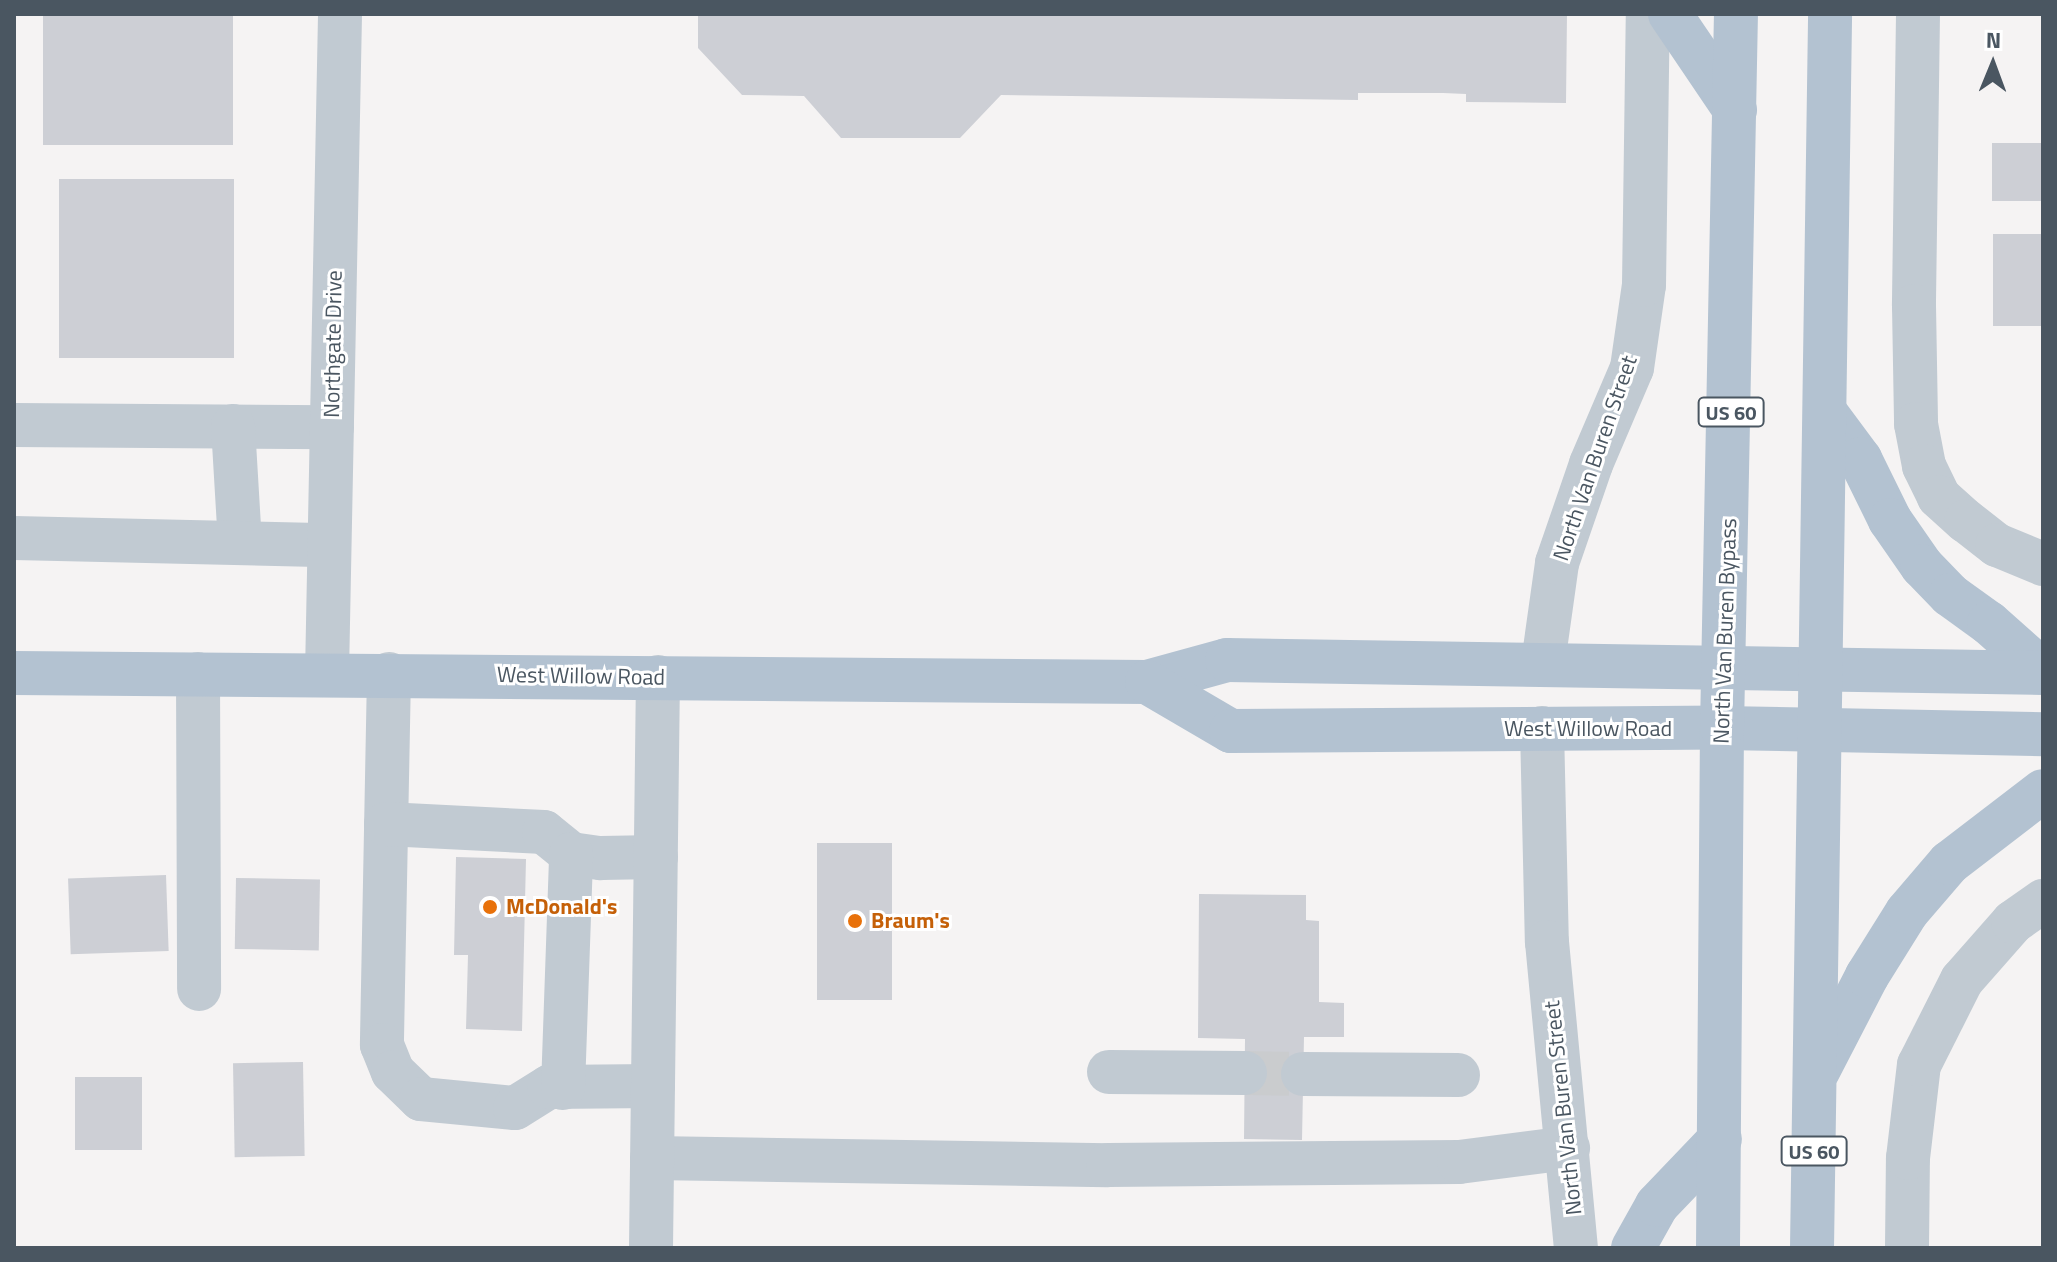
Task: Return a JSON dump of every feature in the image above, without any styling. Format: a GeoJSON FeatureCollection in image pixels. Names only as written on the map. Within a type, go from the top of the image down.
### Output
{"type":"FeatureCollection","features":[{"type":"Feature","properties":{"kind":"main road"},"geometry":{"type":"LineString","coordinates":[[1670,14],[1735,110]]}},
{"type":"Feature","properties":{"kind":"main road","name":"North Van Buren Bypass"},"geometry":{"type":"LineString","coordinates":[[1718,1248],[1722,728],[1736,14]]}},
{"type":"Feature","properties":{"kind":"main road","name":"US 60"},"geometry":{"type":"LineString","coordinates":[[1812,1248],[1830,14]]}},
{"type":"Feature","properties":{"kind":"main road"},"geometry":{"type":"LineString","coordinates":[[1825,412],[1860,459],[1890,520],[1922,566],[1950,595],[1989,623],[2043,672]]}},
{"type":"Feature","properties":{"kind":"main road","name":"West Willow Road"},"geometry":{"type":"LineString","coordinates":[[14,673],[1147,682],[1227,660],[2043,672]]}},
{"type":"Feature","properties":{"kind":"main road","name":"West Willow Road"},"geometry":{"type":"LineString","coordinates":[[1147,682],[1231,731],[1722,728],[2043,734]]}},
{"type":"Feature","properties":{"kind":"main road"},"geometry":{"type":"LineString","coordinates":[[1815,1078],[1867,976],[1907,912],[1949,863],[2043,791]]}},
{"type":"Feature","properties":{"kind":"main road"},"geometry":{"type":"LineString","coordinates":[[1633,1248],[1657,1205],[1720,1139]]}},
{"type":"Feature","properties":{"kind":"street","name":"Northgate Drive"},"geometry":{"type":"LineString","coordinates":[[327,674],[340,14]]}},
{"type":"Feature","properties":{"kind":"street","name":"North Van Buren Street"},"geometry":{"type":"LineString","coordinates":[[1543,663],[1557,563],[1591,464],[1632,368],[1644,285],[1648,14]]}},
{"type":"Feature","properties":{"kind":"street"},"geometry":{"type":"LineString","coordinates":[[1918,14],[1914,306],[1916,424],[1924,466],[1939,497],[1966,521],[1997,545],[2043,564]]}},
{"type":"Feature","properties":{"kind":"street"},"geometry":{"type":"LineString","coordinates":[[14,425],[332,427]]}},
{"type":"Feature","properties":{"kind":"street"},"geometry":{"type":"LineString","coordinates":[[233,426],[240,543]]}},
{"type":"Feature","properties":{"kind":"street"},"geometry":{"type":"LineString","coordinates":[[14,538],[329,545]]}},
{"type":"Feature","properties":{"kind":"street"},"geometry":{"type":"LineString","coordinates":[[198,674],[199,989]]}},
{"type":"Feature","properties":{"kind":"street"},"geometry":{"type":"LineString","coordinates":[[389,674],[382,1045],[393,1072],[421,1099],[515,1108],[549,1087],[653,1086]]}},
{"type":"Feature","properties":{"kind":"street"},"geometry":{"type":"LineString","coordinates":[[651,1248],[658,677]]}},
{"type":"Feature","properties":{"kind":"street","name":"North Van Buren Street"},"geometry":{"type":"LineString","coordinates":[[1542,728],[1547,942],[1576,1248]]}},
{"type":"Feature","properties":{"kind":"street"},"geometry":{"type":"LineString","coordinates":[[386,824],[544,832],[571,854],[601,858],[656,857]]}},
{"type":"Feature","properties":{"kind":"street"},"geometry":{"type":"LineString","coordinates":[[563,1088],[571,854]]}},
{"type":"Feature","properties":{"kind":"street"},"geometry":{"type":"LineString","coordinates":[[1907,1248],[1908,1158],[1919,1065],[1962,980],[2013,922],[2043,901]]}},
{"type":"Feature","properties":{"kind":"street"},"geometry":{"type":"LineString","coordinates":[[1109,1072],[1245,1073]]}},
{"type":"Feature","properties":{"kind":"street"},"geometry":{"type":"LineString","coordinates":[[1303,1074],[1458,1075]]}},
{"type":"Feature","properties":{"kind":"street"},"geometry":{"type":"LineString","coordinates":[[652,1158],[1108,1165],[1459,1162],[1568,1148]]}},
{"type":"Feature","properties":{"kind":"building"},"geometry":{"type":"Polygon","coordinates":[[[43,14],[233,14],[233,145],[43,145],[43,14]]]}},
{"type":"Feature","properties":{"kind":"building"},"geometry":{"type":"Polygon","coordinates":[[[698,14],[1567,14],[1566,103],[1466,102],[1466,94],[1443,93],[1358,93],[1358,100],[1001,95],[960,138],[841,138],[804,96],[742,95],[698,48],[698,14]]]}},
{"type":"Feature","properties":{"kind":"building"},"geometry":{"type":"Polygon","coordinates":[[[1992,143],[2043,143],[2043,201],[1992,201],[1992,143]]]}},
{"type":"Feature","properties":{"kind":"building"},"geometry":{"type":"Polygon","coordinates":[[[59,179],[234,179],[234,358],[59,358],[59,179]]]}},
{"type":"Feature","properties":{"kind":"building"},"geometry":{"type":"Polygon","coordinates":[[[1993,234],[2043,234],[2043,326],[1993,326],[1993,234]]]}},
{"type":"Feature","properties":{"kind":"building","name":"Braum's"},"geometry":{"type":"Polygon","coordinates":[[[817,843],[892,843],[892,1000],[817,1000],[817,843]]]}},
{"type":"Feature","properties":{"kind":"building","name":"McDonald's"},"geometry":{"type":"Polygon","coordinates":[[[456,857],[526,859],[522,1031],[466,1029],[468,955],[454,955],[456,857]]]}},
{"type":"Feature","properties":{"kind":"building"},"geometry":{"type":"Polygon","coordinates":[[[166,875],[169,951],[71,954],[68,878],[166,875]]]}},
{"type":"Feature","properties":{"kind":"building"},"geometry":{"type":"Polygon","coordinates":[[[236,878],[320,879],[319,950],[235,949],[236,878]]]}},
{"type":"Feature","properties":{"kind":"building"},"geometry":{"type":"Polygon","coordinates":[[[1199,894],[1306,895],[1306,920],[1319,921],[1319,1002],[1344,1003],[1344,1037],[1304,1037],[1302,1140],[1244,1139],[1245,1039],[1198,1038],[1199,894]]]}},
{"type":"Feature","properties":{"kind":"building"},"geometry":{"type":"Polygon","coordinates":[[[303,1062],[305,1156],[235,1157],[233,1063],[303,1062]]]}},
{"type":"Feature","properties":{"kind":"building"},"geometry":{"type":"Polygon","coordinates":[[[75,1077],[142,1077],[142,1150],[75,1150],[75,1077]]]}},
{"type":"Feature","properties":{"kind":"tunnel"},"geometry":{"type":"LineString","coordinates":[[1245,1073],[1303,1074]]}},
{"type":"Feature","properties":{"kind":"place","name":"McDonald's"},"geometry":{"type":"Point","coordinates":[490,907]}},
{"type":"Feature","properties":{"kind":"place","name":"Braum's"},"geometry":{"type":"Point","coordinates":[855,921]}}]}
